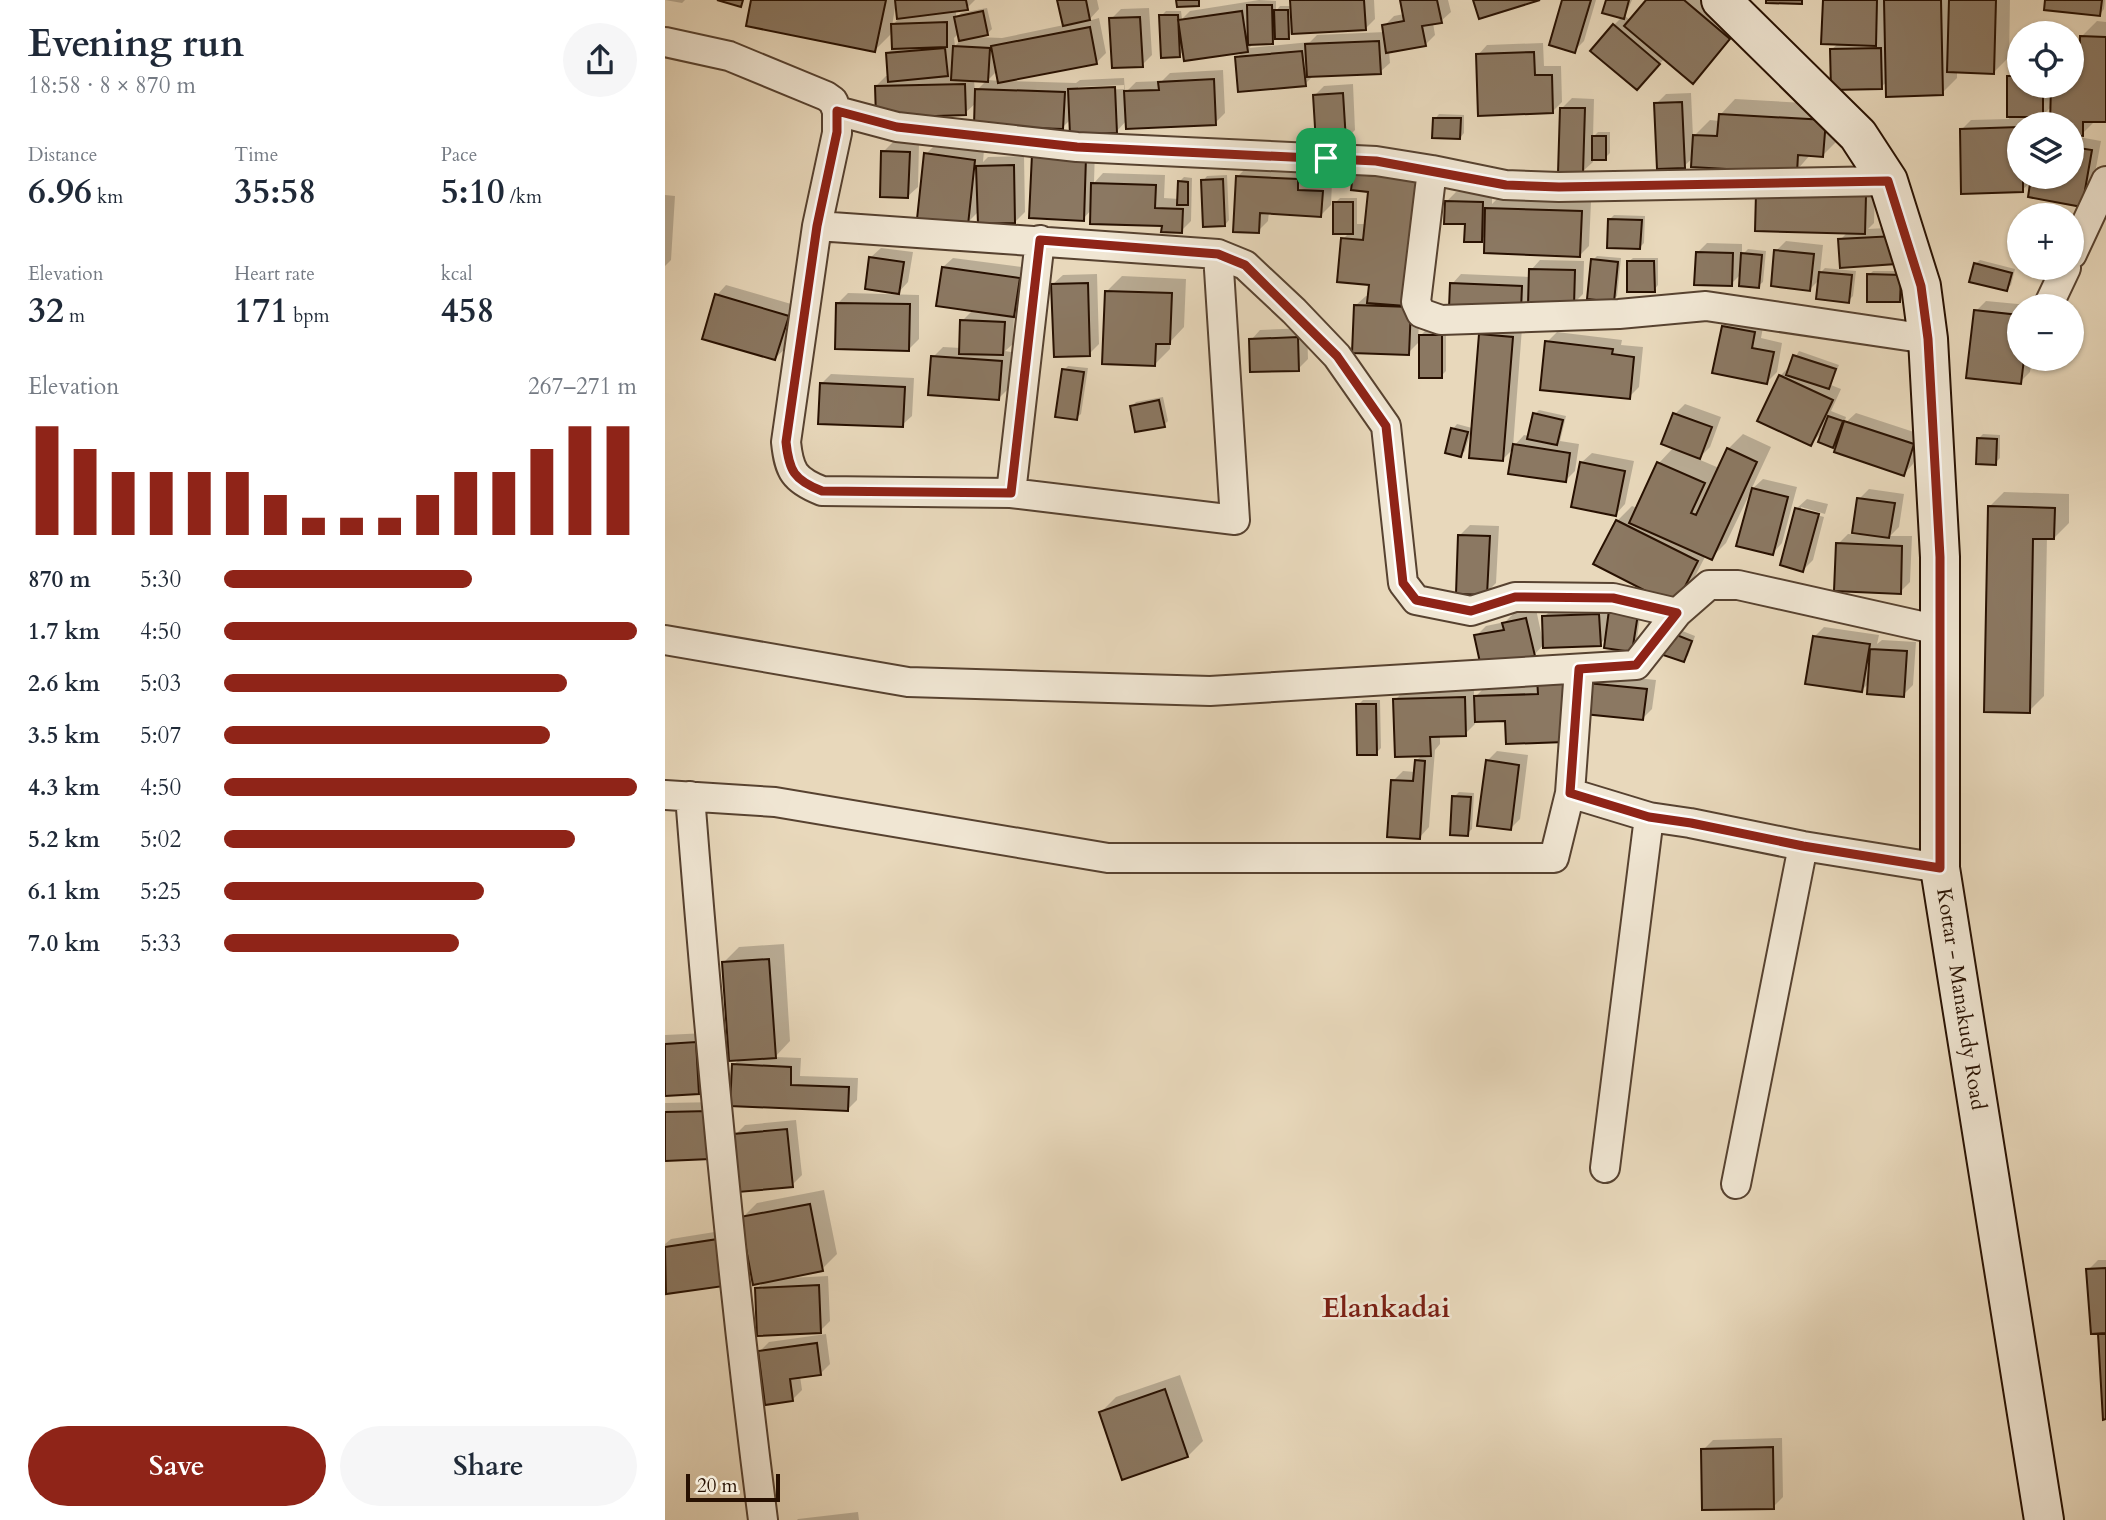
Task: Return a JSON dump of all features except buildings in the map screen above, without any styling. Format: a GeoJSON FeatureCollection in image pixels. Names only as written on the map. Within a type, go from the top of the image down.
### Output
{"type":"FeatureCollection","features":[{"type":"Feature","properties":{"kind":"main road","name":"Kottar - Manakudy Road"},"geometry":{"type":"LineString","coordinates":[[1721,0],[1858,135],[1888,181],[1921,286],[1928,339],[1940,557],[1940,868],[2044,1520]]}},
{"type":"Feature","properties":{"kind":"street"},"geometry":{"type":"LineString","coordinates":[[665,42],[729,56],[826,96],[833,101],[837,111],[837,132],[817,226],[786,442],[793,474],[804,484],[822,491],[1011,493],[1235,520],[1218,254]]}},
{"type":"Feature","properties":{"kind":"street"},"geometry":{"type":"LineString","coordinates":[[837,111],[897,127],[1077,147],[1376,161],[1506,185],[1559,187],[1888,181]]}},
{"type":"Feature","properties":{"kind":"street"},"geometry":{"type":"LineString","coordinates":[[1432,170],[1416,302],[1421,313],[1431,318],[1441,320],[1619,313],[1706,306],[1928,339]]}},
{"type":"Feature","properties":{"kind":"street"},"geometry":{"type":"LineString","coordinates":[[2084,228],[2106,181]]}},
{"type":"Feature","properties":{"kind":"street"},"geometry":{"type":"LineString","coordinates":[[817,226],[1218,254],[1245,265],[1337,356],[1386,426],[1401,572],[1403,583],[1416,600],[1471,611],[1515,597],[1613,598],[1677,613]]}},
{"type":"Feature","properties":{"kind":"street"},"geometry":{"type":"LineString","coordinates":[[1011,493],[1040,240]]}},
{"type":"Feature","properties":{"kind":"street"},"geometry":{"type":"LineString","coordinates":[[665,639],[908,682],[1210,691],[1636,665],[1677,613],[1709,585],[1738,585],[1939,629]]}},
{"type":"Feature","properties":{"kind":"street"},"geometry":{"type":"LineString","coordinates":[[763,1520],[741,1342],[707,1015],[677,795],[775,802],[1108,859],[1554,859],[1570,793],[1579,669]]}},
{"type":"Feature","properties":{"kind":"street"},"geometry":{"type":"LineString","coordinates":[[1570,793],[1649,817],[1940,868]]}},
{"type":"Feature","properties":{"kind":"street"},"geometry":{"type":"LineString","coordinates":[[1605,1168],[1649,817]]}},
{"type":"Feature","properties":{"kind":"street"},"geometry":{"type":"LineString","coordinates":[[1736,1184],[1803,846]]}},
{"type":"Feature","properties":{"kind":"district","name":"Elankadai"},"geometry":{"type":"Point","coordinates":[1386,1308]}},
{"type":"Feature","properties":{"kind":"route"},"geometry":{"type":"LineString","coordinates":[[837,111],[897,127],[1077,147],[1326,158],[1376,161],[1506,185],[1559,187],[1888,181],[1921,286],[1928,339],[1940,557],[1940,868],[1649,817],[1570,793],[1579,669],[1636,665],[1677,613],[1613,598],[1515,597],[1471,611],[1416,600],[1403,583],[1399,561],[1386,426],[1337,356],[1245,265],[1218,254],[1040,240],[1011,493],[822,491],[804,484],[793,474],[786,442],[817,226],[837,132],[837,111]]}}]}
